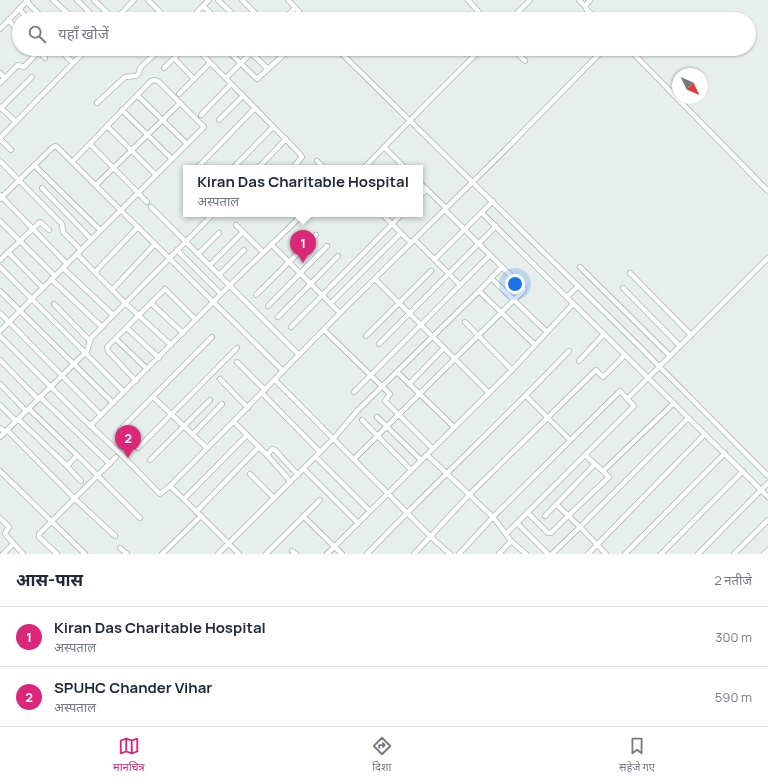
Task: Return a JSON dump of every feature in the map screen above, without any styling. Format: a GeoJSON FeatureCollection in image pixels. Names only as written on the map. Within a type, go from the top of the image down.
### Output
{"type":"FeatureCollection","features":[{"type":"Feature","properties":{"kind":"street"},"geometry":{"type":"LineString","coordinates":[[53,0],[66,12]]}},
{"type":"Feature","properties":{"kind":"street"},"geometry":{"type":"LineString","coordinates":[[77,0],[89,12]]}},
{"type":"Feature","properties":{"kind":"street"},"geometry":{"type":"LineString","coordinates":[[94,0],[107,12]]}},
{"type":"Feature","properties":{"kind":"street"},"geometry":{"type":"LineString","coordinates":[[122,12],[134,0]]}},
{"type":"Feature","properties":{"kind":"street"},"geometry":{"type":"LineString","coordinates":[[148,0],[160,12]]}},
{"type":"Feature","properties":{"kind":"street"},"geometry":{"type":"LineString","coordinates":[[198,12],[209,0]]}},
{"type":"Feature","properties":{"kind":"street"},"geometry":{"type":"LineString","coordinates":[[218,0],[231,12]]}},
{"type":"Feature","properties":{"kind":"street"},"geometry":{"type":"LineString","coordinates":[[242,0],[254,12]]}},
{"type":"Feature","properties":{"kind":"street"},"geometry":{"type":"LineString","coordinates":[[288,0],[299,12]]}},
{"type":"Feature","properties":{"kind":"street"},"geometry":{"type":"LineString","coordinates":[[468,0],[479,12]]}},
{"type":"Feature","properties":{"kind":"street"},"geometry":{"type":"LineString","coordinates":[[518,12],[530,0]]}},
{"type":"Feature","properties":{"kind":"street"},"geometry":{"type":"LineString","coordinates":[[579,0],[589,12]]}},
{"type":"Feature","properties":{"kind":"street"},"geometry":{"type":"LineString","coordinates":[[585,6],[590,0]]}},
{"type":"Feature","properties":{"kind":"street"},"geometry":{"type":"LineString","coordinates":[[16,12],[25,1],[37,12]]}},
{"type":"Feature","properties":{"kind":"street"},"geometry":{"type":"LineString","coordinates":[[203,6],[209,12]]}},
{"type":"Feature","properties":{"kind":"street"},"geometry":{"type":"LineString","coordinates":[[291,12],[295,8]]}},
{"type":"Feature","properties":{"kind":"street"},"geometry":{"type":"LineString","coordinates":[[19,9],[22,12]]}},
{"type":"Feature","properties":{"kind":"street"},"geometry":{"type":"LineString","coordinates":[[0,28],[12,16]]}},
{"type":"Feature","properties":{"kind":"street"},"geometry":{"type":"LineString","coordinates":[[8,20],[12,24]]}},
{"type":"Feature","properties":{"kind":"street"},"geometry":{"type":"LineString","coordinates":[[0,83],[18,65],[24,67],[33,56]]}},
{"type":"Feature","properties":{"kind":"street"},"geometry":{"type":"LineString","coordinates":[[66,56],[73,63]]}},
{"type":"Feature","properties":{"kind":"street"},"geometry":{"type":"LineString","coordinates":[[11,150],[0,138],[80,56]]}},
{"type":"Feature","properties":{"kind":"street"},"geometry":{"type":"LineString","coordinates":[[97,103],[125,77],[136,76],[139,73],[140,68],[153,56]]}},
{"type":"Feature","properties":{"kind":"street"},"geometry":{"type":"LineString","coordinates":[[204,56],[302,157],[295,165]]}},
{"type":"Feature","properties":{"kind":"street"},"geometry":{"type":"LineString","coordinates":[[233,56],[257,79],[282,56]]}},
{"type":"Feature","properties":{"kind":"street"},"geometry":{"type":"LineString","coordinates":[[226,78],[246,56]]}},
{"type":"Feature","properties":{"kind":"street"},"geometry":{"type":"LineString","coordinates":[[256,56],[268,69]]}},
{"type":"Feature","properties":{"kind":"street"},"geometry":{"type":"LineString","coordinates":[[344,56],[493,201],[768,476]]}},
{"type":"Feature","properties":{"kind":"street"},"geometry":{"type":"LineString","coordinates":[[367,165],[474,56]]}},
{"type":"Feature","properties":{"kind":"street"},"geometry":{"type":"LineString","coordinates":[[520,56],[525,61]]}},
{"type":"Feature","properties":{"kind":"street"},"geometry":{"type":"LineString","coordinates":[[0,336],[160,494],[163,493],[264,392],[340,313],[473,182],[597,56]]}},
{"type":"Feature","properties":{"kind":"street"},"geometry":{"type":"LineString","coordinates":[[636,56],[768,191]]}},
{"type":"Feature","properties":{"kind":"street"},"geometry":{"type":"LineString","coordinates":[[164,68],[174,58],[194,79]]}},
{"type":"Feature","properties":{"kind":"street"},"geometry":{"type":"LineString","coordinates":[[179,94],[210,63]]}},
{"type":"Feature","properties":{"kind":"street"},"geometry":{"type":"LineString","coordinates":[[0,73],[5,78]]}},
{"type":"Feature","properties":{"kind":"street"},"geometry":{"type":"LineString","coordinates":[[16,122],[0,108],[32,77]]}},
{"type":"Feature","properties":{"kind":"street"},"geometry":{"type":"LineString","coordinates":[[0,331],[120,209],[204,128],[155,80],[151,81],[73,161]]}},
{"type":"Feature","properties":{"kind":"street"},"geometry":{"type":"LineString","coordinates":[[201,115],[231,84]]}},
{"type":"Feature","properties":{"kind":"street"},"geometry":{"type":"LineString","coordinates":[[137,95],[187,144]]}},
{"type":"Feature","properties":{"kind":"street"},"geometry":{"type":"LineString","coordinates":[[219,120],[243,96]]}},
{"type":"Feature","properties":{"kind":"street"},"geometry":{"type":"LineString","coordinates":[[96,185],[180,103]]}},
{"type":"Feature","properties":{"kind":"street"},"geometry":{"type":"LineString","coordinates":[[200,165],[255,108]]}},
{"type":"Feature","properties":{"kind":"street"},"geometry":{"type":"LineString","coordinates":[[122,110],[172,159]]}},
{"type":"Feature","properties":{"kind":"street"},"geometry":{"type":"LineString","coordinates":[[107,126],[156,175]]}},
{"type":"Feature","properties":{"kind":"street"},"geometry":{"type":"LineString","coordinates":[[236,165],[273,127]]}},
{"type":"Feature","properties":{"kind":"street"},"geometry":{"type":"LineString","coordinates":[[261,165],[286,139]]}},
{"type":"Feature","properties":{"kind":"street"},"geometry":{"type":"LineString","coordinates":[[90,144],[147,202]]}},
{"type":"Feature","properties":{"kind":"street"},"geometry":{"type":"LineString","coordinates":[[67,264],[1,197],[54,147],[58,147],[73,161],[283,371]]}},
{"type":"Feature","properties":{"kind":"street"},"geometry":{"type":"LineString","coordinates":[[384,147],[402,165]]}},
{"type":"Feature","properties":{"kind":"street"},"geometry":{"type":"LineString","coordinates":[[0,161],[62,224],[62,232],[81,250]]}},
{"type":"Feature","properties":{"kind":"street"},"geometry":{"type":"LineString","coordinates":[[317,161],[321,165]]}},
{"type":"Feature","properties":{"kind":"street"},"geometry":{"type":"LineString","coordinates":[[34,165],[100,230]]}},
{"type":"Feature","properties":{"kind":"street"},"geometry":{"type":"LineString","coordinates":[[354,459],[524,289],[464,230],[423,186]]}},
{"type":"Feature","properties":{"kind":"street"},"geometry":{"type":"LineString","coordinates":[[42,188],[91,239]]}},
{"type":"Feature","properties":{"kind":"street"},"geometry":{"type":"LineString","coordinates":[[423,193],[427,189]]}},
{"type":"Feature","properties":{"kind":"street"},"geometry":{"type":"LineString","coordinates":[[435,259],[493,201]]}},
{"type":"Feature","properties":{"kind":"street"},"geometry":{"type":"LineString","coordinates":[[151,207],[299,355]]}},
{"type":"Feature","properties":{"kind":"street"},"geometry":{"type":"LineString","coordinates":[[482,213],[768,497]]}},
{"type":"Feature","properties":{"kind":"street"},"geometry":{"type":"LineString","coordinates":[[0,437],[74,364],[88,349],[90,341],[102,327],[210,217]]}},
{"type":"Feature","properties":{"kind":"street"},"geometry":{"type":"LineString","coordinates":[[90,426],[300,217]]}},
{"type":"Feature","properties":{"kind":"street"},"geometry":{"type":"LineString","coordinates":[[385,217],[435,259],[460,285]]}},
{"type":"Feature","properties":{"kind":"street"},"geometry":{"type":"LineString","coordinates":[[291,327],[399,217]]}},
{"type":"Feature","properties":{"kind":"street"},"geometry":{"type":"LineString","coordinates":[[0,221],[53,278],[102,327]]}},
{"type":"Feature","properties":{"kind":"street"},"geometry":{"type":"LineString","coordinates":[[0,260],[40,222],[50,230]]}},
{"type":"Feature","properties":{"kind":"street"},"geometry":{"type":"LineString","coordinates":[[236,225],[263,252]]}},
{"type":"Feature","properties":{"kind":"street"},"geometry":{"type":"LineString","coordinates":[[379,344],[496,226]]}},
{"type":"Feature","properties":{"kind":"street"},"geometry":{"type":"LineString","coordinates":[[95,272],[138,227]]}},
{"type":"Feature","properties":{"kind":"street"},"geometry":{"type":"LineString","coordinates":[[210,265],[243,232]]}},
{"type":"Feature","properties":{"kind":"street"},"geometry":{"type":"LineString","coordinates":[[331,303],[401,232]]}},
{"type":"Feature","properties":{"kind":"street"},"geometry":{"type":"LineString","coordinates":[[198,254],[220,234]]}},
{"type":"Feature","properties":{"kind":"street"},"geometry":{"type":"LineString","coordinates":[[256,295],[316,235]]}},
{"type":"Feature","properties":{"kind":"street"},"geometry":{"type":"LineString","coordinates":[[112,290],[155,244]]}},
{"type":"Feature","properties":{"kind":"street"},"geometry":{"type":"LineString","coordinates":[[271,244],[340,313]]}},
{"type":"Feature","properties":{"kind":"street"},"geometry":{"type":"LineString","coordinates":[[268,306],[327,246]]}},
{"type":"Feature","properties":{"kind":"street"},"geometry":{"type":"LineString","coordinates":[[177,250],[221,294]]}},
{"type":"Feature","properties":{"kind":"street"},"geometry":{"type":"LineString","coordinates":[[219,275],[244,250]]}},
{"type":"Feature","properties":{"kind":"street"},"geometry":{"type":"LineString","coordinates":[[8,252],[42,288]]}},
{"type":"Feature","properties":{"kind":"street"},"geometry":{"type":"LineString","coordinates":[[77,254],[125,303],[171,345]]}},
{"type":"Feature","properties":{"kind":"street"},"geometry":{"type":"LineString","coordinates":[[354,392],[490,255]]}},
{"type":"Feature","properties":{"kind":"street"},"geometry":{"type":"LineString","coordinates":[[278,318],[338,256]]}},
{"type":"Feature","properties":{"kind":"street"},"geometry":{"type":"LineString","coordinates":[[627,399],[768,258]]}},
{"type":"Feature","properties":{"kind":"street"},"geometry":{"type":"LineString","coordinates":[[0,267],[124,392]]}},
{"type":"Feature","properties":{"kind":"street"},"geometry":{"type":"LineString","coordinates":[[218,554],[316,457],[358,410],[502,267]]}},
{"type":"Feature","properties":{"kind":"street"},"geometry":{"type":"LineString","coordinates":[[580,267],[670,356]]}},
{"type":"Feature","properties":{"kind":"street"},"geometry":{"type":"LineString","coordinates":[[63,268],[113,316]]}},
{"type":"Feature","properties":{"kind":"street"},"geometry":{"type":"LineString","coordinates":[[366,336],[431,270]]}},
{"type":"Feature","properties":{"kind":"street"},"geometry":{"type":"LineString","coordinates":[[630,273],[691,335]]}},
{"type":"Feature","properties":{"kind":"street"},"geometry":{"type":"LineString","coordinates":[[491,278],[547,332]]}},
{"type":"Feature","properties":{"kind":"street"},"geometry":{"type":"LineString","coordinates":[[375,279],[489,393]]}},
{"type":"Feature","properties":{"kind":"street"},"geometry":{"type":"LineString","coordinates":[[567,297],[578,286]]}},
{"type":"Feature","properties":{"kind":"street"},"geometry":{"type":"LineString","coordinates":[[622,288],[680,346]]}},
{"type":"Feature","properties":{"kind":"street"},"geometry":{"type":"LineString","coordinates":[[136,381],[107,349],[151,303],[165,289],[196,320]]}},
{"type":"Feature","properties":{"kind":"street"},"geometry":{"type":"LineString","coordinates":[[478,291],[535,345]]}},
{"type":"Feature","properties":{"kind":"street"},"geometry":{"type":"LineString","coordinates":[[0,292],[113,403]]}},
{"type":"Feature","properties":{"kind":"street"},"geometry":{"type":"LineString","coordinates":[[151,303],[183,333]]}},
{"type":"Feature","properties":{"kind":"street"},"geometry":{"type":"LineString","coordinates":[[54,304],[90,341]]}},
{"type":"Feature","properties":{"kind":"street"},"geometry":{"type":"LineString","coordinates":[[327,554],[512,370],[573,304]]}},
{"type":"Feature","properties":{"kind":"street"},"geometry":{"type":"LineString","coordinates":[[0,313],[101,415]]}},
{"type":"Feature","properties":{"kind":"street"},"geometry":{"type":"LineString","coordinates":[[465,322],[512,370]]}},
{"type":"Feature","properties":{"kind":"street"},"geometry":{"type":"LineString","coordinates":[[127,328],[159,358]]}},
{"type":"Feature","properties":{"kind":"street"},"geometry":{"type":"LineString","coordinates":[[324,330],[390,394],[385,401],[433,449]]}},
{"type":"Feature","properties":{"kind":"street"},"geometry":{"type":"LineString","coordinates":[[579,361],[604,334]]}},
{"type":"Feature","properties":{"kind":"street"},"geometry":{"type":"LineString","coordinates":[[120,430],[212,337]]}},
{"type":"Feature","properties":{"kind":"street"},"geometry":{"type":"LineString","coordinates":[[116,339],[147,369]]}},
{"type":"Feature","properties":{"kind":"street"},"geometry":{"type":"LineString","coordinates":[[138,448],[237,348]]}},
{"type":"Feature","properties":{"kind":"street"},"geometry":{"type":"LineString","coordinates":[[409,384],[444,348]]}},
{"type":"Feature","properties":{"kind":"street"},"geometry":{"type":"LineString","coordinates":[[367,554],[406,512],[526,396],[569,351]]}},
{"type":"Feature","properties":{"kind":"street"},"geometry":{"type":"LineString","coordinates":[[414,554],[469,496],[596,370],[603,377],[625,355]]}},
{"type":"Feature","properties":{"kind":"street"},"geometry":{"type":"LineString","coordinates":[[0,360],[110,464]]}},
{"type":"Feature","properties":{"kind":"street"},"geometry":{"type":"LineString","coordinates":[[237,362],[320,452]]}},
{"type":"Feature","properties":{"kind":"street"},"geometry":{"type":"LineString","coordinates":[[397,372],[454,428]]}},
{"type":"Feature","properties":{"kind":"street"},"geometry":{"type":"LineString","coordinates":[[220,379],[248,408]]}},
{"type":"Feature","properties":{"kind":"street"},"geometry":{"type":"LineString","coordinates":[[275,380],[431,537],[450,554]]}},
{"type":"Feature","properties":{"kind":"street"},"geometry":{"type":"LineString","coordinates":[[0,384],[98,475],[140,518]]}},
{"type":"Feature","properties":{"kind":"street"},"geometry":{"type":"LineString","coordinates":[[459,554],[493,517],[620,391],[634,406],[506,534]]}},
{"type":"Feature","properties":{"kind":"street"},"geometry":{"type":"LineString","coordinates":[[154,396],[207,448]]}},
{"type":"Feature","properties":{"kind":"street"},"geometry":{"type":"LineString","coordinates":[[526,396],[570,440]]}},
{"type":"Feature","properties":{"kind":"street"},"geometry":{"type":"LineString","coordinates":[[150,460],[210,400]]}},
{"type":"Feature","properties":{"kind":"street"},"geometry":{"type":"LineString","coordinates":[[603,471],[674,403]]}},
{"type":"Feature","properties":{"kind":"street"},"geometry":{"type":"LineString","coordinates":[[193,434],[222,404]]}},
{"type":"Feature","properties":{"kind":"street"},"geometry":{"type":"LineString","coordinates":[[0,405],[65,464],[81,481]]}},
{"type":"Feature","properties":{"kind":"street"},"geometry":{"type":"LineString","coordinates":[[377,416],[421,460]]}},
{"type":"Feature","properties":{"kind":"street"},"geometry":{"type":"LineString","coordinates":[[552,554],[688,418]]}},
{"type":"Feature","properties":{"kind":"street"},"geometry":{"type":"LineString","coordinates":[[362,420],[411,470]]}},
{"type":"Feature","properties":{"kind":"street"},"geometry":{"type":"LineString","coordinates":[[234,422],[291,482]]}},
{"type":"Feature","properties":{"kind":"street"},"geometry":{"type":"LineString","coordinates":[[0,428],[6,431],[115,536]]}},
{"type":"Feature","properties":{"kind":"street"},"geometry":{"type":"LineString","coordinates":[[588,554],[705,434]]}},
{"type":"Feature","properties":{"kind":"street"},"geometry":{"type":"LineString","coordinates":[[184,499],[247,435]]}},
{"type":"Feature","properties":{"kind":"street"},"geometry":{"type":"LineString","coordinates":[[196,512],[259,448]]}},
{"type":"Feature","properties":{"kind":"street"},"geometry":{"type":"LineString","coordinates":[[267,455],[272,449],[275,450],[298,475]]}},
{"type":"Feature","properties":{"kind":"street"},"geometry":{"type":"LineString","coordinates":[[625,554],[725,453]]}},
{"type":"Feature","properties":{"kind":"street"},"geometry":{"type":"LineString","coordinates":[[65,464],[69,464],[77,455]]}},
{"type":"Feature","properties":{"kind":"street"},"geometry":{"type":"LineString","coordinates":[[427,455],[493,517],[512,541],[526,554]]}},
{"type":"Feature","properties":{"kind":"street"},"geometry":{"type":"LineString","coordinates":[[527,512],[550,534],[609,477],[585,455]]}},
{"type":"Feature","properties":{"kind":"street"},"geometry":{"type":"LineString","coordinates":[[57,554],[38,535],[116,457]]}},
{"type":"Feature","properties":{"kind":"street"},"geometry":{"type":"LineString","coordinates":[[316,457],[370,511]]}},
{"type":"Feature","properties":{"kind":"street"},"geometry":{"type":"LineString","coordinates":[[545,516],[595,464]]}},
{"type":"Feature","properties":{"kind":"street"},"geometry":{"type":"LineString","coordinates":[[304,469],[358,522]]}},
{"type":"Feature","properties":{"kind":"street"},"geometry":{"type":"LineString","coordinates":[[0,471],[85,554]]}},
{"type":"Feature","properties":{"kind":"street"},"geometry":{"type":"LineString","coordinates":[[660,554],[743,471]]}},
{"type":"Feature","properties":{"kind":"street"},"geometry":{"type":"LineString","coordinates":[[250,474],[274,498]]}},
{"type":"Feature","properties":{"kind":"street"},"geometry":{"type":"LineString","coordinates":[[698,554],[768,483]]}},
{"type":"Feature","properties":{"kind":"street"},"geometry":{"type":"LineString","coordinates":[[170,486],[239,554]]}},
{"type":"Feature","properties":{"kind":"street"},"geometry":{"type":"LineString","coordinates":[[266,554],[320,500]]}},
{"type":"Feature","properties":{"kind":"street"},"geometry":{"type":"LineString","coordinates":[[556,504],[606,554]]}},
{"type":"Feature","properties":{"kind":"street"},"geometry":{"type":"LineString","coordinates":[[162,554],[201,516]]}},
{"type":"Feature","properties":{"kind":"street"},"geometry":{"type":"LineString","coordinates":[[303,516],[342,554]]}},
{"type":"Feature","properties":{"kind":"street"},"geometry":{"type":"LineString","coordinates":[[0,518],[9,527],[5,533],[22,554]]}},
{"type":"Feature","properties":{"kind":"street"},"geometry":{"type":"LineString","coordinates":[[734,554],[768,520]]}},
{"type":"Feature","properties":{"kind":"street"},"geometry":{"type":"LineString","coordinates":[[517,523],[548,554]]}},
{"type":"Feature","properties":{"kind":"street"},"geometry":{"type":"LineString","coordinates":[[499,554],[512,541]]}},
{"type":"Feature","properties":{"kind":"street"},"geometry":{"type":"LineString","coordinates":[[3,554],[13,544]]}},
{"type":"Feature","properties":{"kind":"street"},"geometry":{"type":"LineString","coordinates":[[120,548],[127,554]]}},
{"type":"Feature","properties":{"kind":"street"},"geometry":{"type":"LineString","coordinates":[[764,554],[768,550]]}},
{"type":"Feature","properties":{"kind":"place","name":"Kiran Das Charitable Hospital"},"geometry":{"type":"Point","coordinates":[303,263]}},
{"type":"Feature","properties":{"kind":"place","name":"SPUHC Chander Vihar"},"geometry":{"type":"Point","coordinates":[128,458]}}]}
